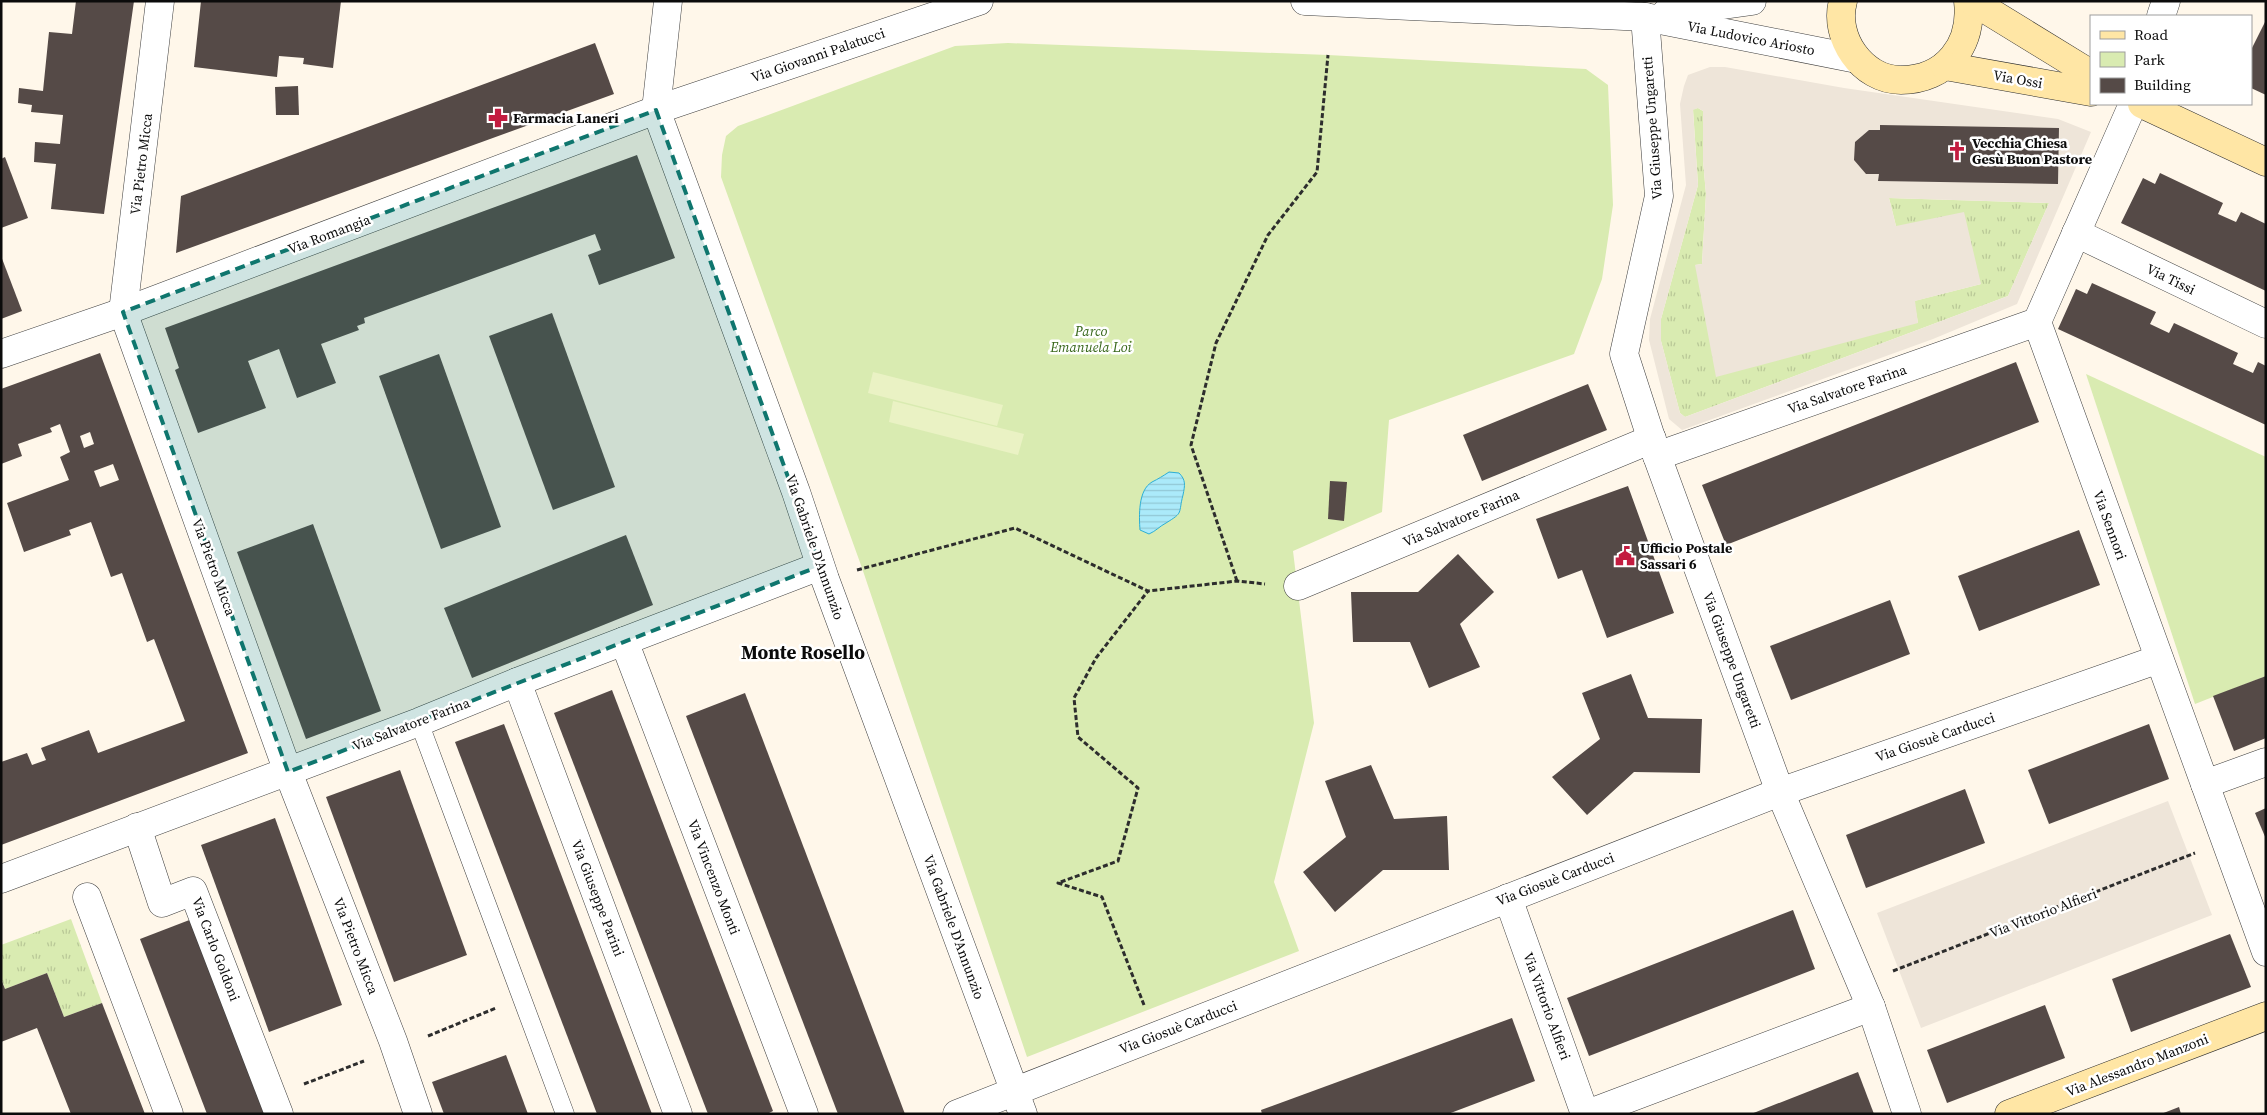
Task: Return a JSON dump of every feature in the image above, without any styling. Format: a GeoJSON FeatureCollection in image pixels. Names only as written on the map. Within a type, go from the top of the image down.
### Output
{"type":"FeatureCollection","features":[{"type":"Feature","properties":{"kind":"main road"},"geometry":{"type":"LineString","coordinates":[[1842,1],[1840,10],[1842,32],[1849,48],[1857,59],[1874,72],[1899,80],[1921,78],[1945,66],[1960,50],[1970,16],[1970,1]]}},
{"type":"Feature","properties":{"kind":"main road"},"geometry":{"type":"LineString","coordinates":[[1970,1],[2090,73]]}},
{"type":"Feature","properties":{"kind":"main road","name":"Via Ossi"},"geometry":{"type":"LineString","coordinates":[[1945,66],[2090,92]]}},
{"type":"Feature","properties":{"kind":"main road"},"geometry":{"type":"LineString","coordinates":[[2144,105],[2266,162]]}},
{"type":"Feature","properties":{"kind":"main road","name":"Via Alessandro Manzoni"},"geometry":{"type":"LineString","coordinates":[[2009,1114],[2266,1016]]}},
{"type":"Feature","properties":{"kind":"street","name":"Via Pietro Micca"},"geometry":{"type":"LineString","coordinates":[[160,1],[123,312],[288,772],[393,1041],[418,1114]]}},
{"type":"Feature","properties":{"kind":"street","name":"Via Gabriele D'Annunzio"},"geometry":{"type":"LineString","coordinates":[[668,1],[656,110],[796,492],[823,573],[1019,1102]]}},
{"type":"Feature","properties":{"kind":"street","name":"Via Giovanni Palatucci"},"geometry":{"type":"LineString","coordinates":[[656,110],[979,1]]}},
{"type":"Feature","properties":{"kind":"street"},"geometry":{"type":"LineString","coordinates":[[1305,1],[1370,3]]}},
{"type":"Feature","properties":{"kind":"street","name":"Via Ludovico Ariosto"},"geometry":{"type":"LineString","coordinates":[[1370,3],[1644,9],[1752,1]]}},
{"type":"Feature","properties":{"kind":"street"},"geometry":{"type":"LineString","coordinates":[[2161,15],[2166,1]]}},
{"type":"Feature","properties":{"kind":"street","name":"Via Ludovico Ariosto"},"geometry":{"type":"LineString","coordinates":[[1644,9],[1857,59]]}},
{"type":"Feature","properties":{"kind":"street","name":"Via Giuseppe Ungaretti"},"geometry":{"type":"LineString","coordinates":[[1644,9],[1659,196],[1624,354],[1654,447],[1780,792],[1866,996],[1907,1114]]}},
{"type":"Feature","properties":{"kind":"street"},"geometry":{"type":"LineString","coordinates":[[2037,322],[2133,105]]}},
{"type":"Feature","properties":{"kind":"street","name":"Via Romangia"},"geometry":{"type":"LineString","coordinates":[[1,354],[123,312],[656,110]]}},
{"type":"Feature","properties":{"kind":"street","name":"Via Tissi"},"geometry":{"type":"LineString","coordinates":[[2076,233],[2266,324]]}},
{"type":"Feature","properties":{"kind":"street","name":"Via Salvatore Farina"},"geometry":{"type":"LineString","coordinates":[[1298,586],[1654,447],[2037,322]]}},
{"type":"Feature","properties":{"kind":"street","name":"Via Sennori"},"geometry":{"type":"LineString","coordinates":[[2037,322],[2226,841],[2255,888],[2266,952]]}},
{"type":"Feature","properties":{"kind":"street","name":"Via Salvatore Farina"},"geometry":{"type":"LineString","coordinates":[[1,879],[419,722],[624,641],[823,573]]}},
{"type":"Feature","properties":{"kind":"street","name":"Via Vincenzo Monti"},"geometry":{"type":"LineString","coordinates":[[624,641],[804,1114]]}},
{"type":"Feature","properties":{"kind":"street","name":"Via Giosuè Carducci"},"geometry":{"type":"LineString","coordinates":[[957,1114],[1019,1102],[1154,1036],[1780,792],[2159,659]]}},
{"type":"Feature","properties":{"kind":"street","name":"Via Giuseppe Parini"},"geometry":{"type":"LineString","coordinates":[[517,682],[678,1114]]}},
{"type":"Feature","properties":{"kind":"street"},"geometry":{"type":"LineString","coordinates":[[2205,784],[2266,762]]}},
{"type":"Feature","properties":{"kind":"street","name":"Via Carlo Goldoni"},"geometry":{"type":"LineString","coordinates":[[137,827],[162,903],[193,891],[279,1114]]}},
{"type":"Feature","properties":{"kind":"street"},"geometry":{"type":"LineString","coordinates":[[87,897],[169,1114]]}},
{"type":"Feature","properties":{"kind":"street","name":"Via Vittorio Alfieri"},"geometry":{"type":"LineString","coordinates":[[1508,898],[1586,1114],[1866,996]]}},
{"type":"Feature","properties":{"kind":"lane"},"geometry":{"type":"LineString","coordinates":[[419,722],[566,1114]]}},
{"type":"Feature","properties":{"kind":"path"},"geometry":{"type":"LineString","coordinates":[[1237,581],[1191,445],[1216,344],[1268,235],[1317,172],[1328,55]]}},
{"type":"Feature","properties":{"kind":"path"},"geometry":{"type":"LineString","coordinates":[[823,573],[1015,528],[1148,591],[1237,581],[1298,586]]}},
{"type":"Feature","properties":{"kind":"path"},"geometry":{"type":"LineString","coordinates":[[1148,591],[1096,658],[1074,698],[1078,736],[1138,788],[1118,861],[1058,883],[1102,897],[1154,1036]]}},
{"type":"Feature","properties":{"kind":"path","name":"Via Vittorio Alfieri"},"geometry":{"type":"LineString","coordinates":[[1866,996],[2226,841]]}},
{"type":"Feature","properties":{"kind":"highlighted area"},"geometry":{"type":"Polygon","coordinates":[[[656,110],[820,566],[288,772],[123,312],[656,110]]]}},
{"type":"Feature","properties":{"kind":"green space","name":"Parco Emanuela Loi"},"geometry":{"type":"Polygon","coordinates":[[[1008,43],[1328,55],[1586,69],[1608,85],[1613,205],[1602,279],[1574,354],[1389,420],[1382,512],[1293,551],[1314,723],[1274,882],[1299,951],[1027,1057],[862,568],[721,177],[722,155],[726,136],[738,126],[955,46],[1008,43]]]}},
{"type":"Feature","properties":{"kind":"green space"},"geometry":{"type":"Polygon","coordinates":[[[1698,108],[1703,111],[1703,161],[1706,194],[1702,264],[1695,265],[1918,323],[1914,301],[1981,284],[1896,226],[1889,198],[2049,203],[2008,296],[1685,417],[1680,413],[1661,341],[1661,319],[1698,185],[1693,109],[1698,108]]]}},
{"type":"Feature","properties":{"kind":"green space"},"geometry":{"type":"Polygon","coordinates":[[[873,372],[1003,405],[997,426],[868,393],[873,372]]]}},
{"type":"Feature","properties":{"kind":"green space"},"geometry":{"type":"Polygon","coordinates":[[[2086,374],[2266,457],[2266,676],[2195,704],[2086,374]]]}},
{"type":"Feature","properties":{"kind":"green space"},"geometry":{"type":"Polygon","coordinates":[[[893,401],[1024,434],[1018,455],[889,422],[893,401]]]}},
{"type":"Feature","properties":{"kind":"green space"},"geometry":{"type":"Polygon","coordinates":[[[71,919],[102,1003],[64,1017],[47,973],[5,989],[1,978],[1,945],[71,919]]]}},
{"type":"Feature","properties":{"kind":"shaded area"},"geometry":{"type":"Polygon","coordinates":[[[1710,67],[1725,67],[1844,88],[2058,119],[2091,132],[2017,304],[1933,339],[1682,430],[1669,419],[1649,340],[1650,319],[1686,185],[1680,104],[1688,75],[1710,67]],[[1698,108],[1693,110],[1698,185],[1661,319],[1661,341],[1680,413],[1685,417],[2008,296],[2049,203],[1889,198],[1896,226],[1964,212],[1981,284],[1915,301],[1918,323],[1716,377],[1695,265],[1702,264],[1706,194],[1703,161],[1703,111],[1698,108]],[[1880,125],[1879,181],[2058,183],[2059,128],[1880,125]]]}},
{"type":"Feature","properties":{"kind":"shaded area"},"geometry":{"type":"Polygon","coordinates":[[[2168,801],[2212,915],[1921,1028],[1877,913],[2168,801]]]}},
{"type":"Feature","properties":{"kind":"water"},"geometry":{"type":"Polygon","coordinates":[[[1169,472],[1179,473],[1184,480],[1179,512],[1176,517],[1149,534],[1140,530],[1142,497],[1147,486],[1169,472]]]}},
{"type":"Feature","properties":{"kind":"building"},"geometry":{"type":"Polygon","coordinates":[[[76,1],[134,1],[104,214],[51,209],[56,164],[34,162],[35,142],[60,144],[63,115],[31,112],[32,105],[18,103],[19,88],[43,91],[49,32],[72,34],[76,1]]]}},
{"type":"Feature","properties":{"kind":"building"},"geometry":{"type":"Polygon","coordinates":[[[201,1],[341,1],[333,68],[303,64],[304,58],[279,56],[277,77],[194,67],[201,1]]]}},
{"type":"Feature","properties":{"kind":"building"},"geometry":{"type":"Polygon","coordinates":[[[2266,20],[2266,95],[2252,88],[2252,48],[2266,20]]]}},
{"type":"Feature","properties":{"kind":"building"},"geometry":{"type":"Polygon","coordinates":[[[595,43],[614,94],[176,253],[181,196],[595,43]]]}},
{"type":"Feature","properties":{"kind":"building"},"geometry":{"type":"Polygon","coordinates":[[[298,86],[299,115],[276,115],[275,87],[298,86]]]}},
{"type":"Feature","properties":{"kind":"building","name":"Vecchia Chiesa Gesù Buon Pastore"},"geometry":{"type":"Polygon","coordinates":[[[1880,125],[2059,128],[2058,184],[1878,181],[1879,174],[1866,174],[1854,160],[1855,142],[1869,130],[1880,130],[1880,125]]]}},
{"type":"Feature","properties":{"kind":"building"},"geometry":{"type":"Polygon","coordinates":[[[637,155],[675,258],[599,285],[588,255],[601,250],[595,234],[364,318],[365,323],[357,326],[359,330],[321,344],[336,383],[297,398],[279,349],[248,361],[266,408],[198,433],[175,370],[179,368],[165,328],[637,155]]]}},
{"type":"Feature","properties":{"kind":"building"},"geometry":{"type":"Polygon","coordinates":[[[5,157],[28,218],[1,228],[1,159],[5,157]]]}},
{"type":"Feature","properties":{"kind":"building"},"geometry":{"type":"Polygon","coordinates":[[[2160,173],[2223,203],[2218,214],[2236,222],[2241,212],[2266,224],[2266,291],[2121,223],[2143,178],[2155,184],[2160,173]]]}},
{"type":"Feature","properties":{"kind":"building"},"geometry":{"type":"Polygon","coordinates":[[[1,256],[22,311],[1,319],[1,256]]]}},
{"type":"Feature","properties":{"kind":"building"},"geometry":{"type":"Polygon","coordinates":[[[2092,283],[2156,312],[2150,324],[2169,333],[2174,323],[2238,353],[2233,364],[2253,373],[2258,362],[2266,366],[2266,425],[2058,329],[2076,289],[2087,294],[2092,283]]]}},
{"type":"Feature","properties":{"kind":"building"},"geometry":{"type":"Polygon","coordinates":[[[552,313],[615,487],[553,510],[489,336],[552,313]]]}},
{"type":"Feature","properties":{"kind":"building"},"geometry":{"type":"Polygon","coordinates":[[[100,353],[248,753],[1,845],[1,762],[27,753],[32,765],[46,760],[41,748],[89,730],[98,753],[185,721],[154,639],[147,642],[122,573],[111,577],[91,522],[69,530],[71,535],[24,552],[7,503],[69,480],[60,457],[70,452],[60,424],[50,428],[52,432],[18,444],[22,456],[1,464],[1,389],[100,353]],[[90,432],[80,436],[84,448],[94,444],[90,432]],[[113,464],[94,471],[100,487],[119,480],[113,464]]]}},
{"type":"Feature","properties":{"kind":"building"},"geometry":{"type":"Polygon","coordinates":[[[439,354],[501,527],[441,549],[379,376],[439,354]]]}},
{"type":"Feature","properties":{"kind":"building"},"geometry":{"type":"Polygon","coordinates":[[[2016,362],[2039,422],[1726,545],[1702,485],[2016,362]]]}},
{"type":"Feature","properties":{"kind":"building"},"geometry":{"type":"Polygon","coordinates":[[[1588,384],[1607,430],[1482,481],[1463,435],[1588,384]]]}},
{"type":"Feature","properties":{"kind":"building"},"geometry":{"type":"Polygon","coordinates":[[[1330,481],[1347,482],[1344,521],[1328,519],[1330,481]]]}},
{"type":"Feature","properties":{"kind":"building"},"geometry":{"type":"Polygon","coordinates":[[[1628,486],[1674,613],[1607,638],[1582,570],[1558,579],[1536,519],[1628,486]]]}},
{"type":"Feature","properties":{"kind":"building"},"geometry":{"type":"Polygon","coordinates":[[[313,524],[381,711],[306,739],[237,552],[313,524]]]}},
{"type":"Feature","properties":{"kind":"building"},"geometry":{"type":"Polygon","coordinates":[[[2079,530],[2100,585],[1979,631],[1958,576],[2079,530]]]}},
{"type":"Feature","properties":{"kind":"building"},"geometry":{"type":"Polygon","coordinates":[[[626,535],[653,605],[472,678],[444,608],[626,535]]]}},
{"type":"Feature","properties":{"kind":"building"},"geometry":{"type":"Polygon","coordinates":[[[1458,554],[1494,592],[1460,624],[1480,667],[1429,688],[1410,642],[1353,642],[1351,592],[1418,592],[1458,554]]]}},
{"type":"Feature","properties":{"kind":"building"},"geometry":{"type":"Polygon","coordinates":[[[1890,600],[1910,654],[1791,700],[1770,646],[1890,600]]]}},
{"type":"Feature","properties":{"kind":"building"},"geometry":{"type":"Polygon","coordinates":[[[1631,674],[1648,718],[1702,719],[1700,773],[1634,772],[1587,815],[1552,777],[1600,739],[1582,693],[1631,674]]]}},
{"type":"Feature","properties":{"kind":"building"},"geometry":{"type":"Polygon","coordinates":[[[2266,676],[2266,738],[2234,751],[2213,696],[2266,676]]]}},
{"type":"Feature","properties":{"kind":"building"},"geometry":{"type":"Polygon","coordinates":[[[612,690],[773,1111],[767,1114],[708,1114],[554,713],[612,690]]]}},
{"type":"Feature","properties":{"kind":"building"},"geometry":{"type":"Polygon","coordinates":[[[745,693],[905,1114],[838,1114],[686,716],[745,693]]]}},
{"type":"Feature","properties":{"kind":"building"},"geometry":{"type":"Polygon","coordinates":[[[504,724],[652,1114],[597,1114],[455,742],[504,724]]]}},
{"type":"Feature","properties":{"kind":"building"},"geometry":{"type":"Polygon","coordinates":[[[2149,724],[2169,779],[2049,824],[2028,770],[2149,724]]]}},
{"type":"Feature","properties":{"kind":"building"},"geometry":{"type":"Polygon","coordinates":[[[1371,765],[1394,819],[1447,816],[1449,870],[1383,870],[1335,912],[1303,872],[1346,837],[1325,781],[1371,765]]]}},
{"type":"Feature","properties":{"kind":"building"},"geometry":{"type":"Polygon","coordinates":[[[400,770],[467,955],[394,982],[326,797],[400,770]]]}},
{"type":"Feature","properties":{"kind":"building"},"geometry":{"type":"Polygon","coordinates":[[[1965,789],[1985,843],[1866,888],[1846,835],[1965,789]]]}},
{"type":"Feature","properties":{"kind":"building"},"geometry":{"type":"Polygon","coordinates":[[[2266,808],[2266,839],[2255,813],[2266,808]]]}},
{"type":"Feature","properties":{"kind":"building"},"geometry":{"type":"Polygon","coordinates":[[[275,818],[342,1005],[269,1032],[201,845],[275,818]]]}},
{"type":"Feature","properties":{"kind":"building"},"geometry":{"type":"Polygon","coordinates":[[[1793,910],[1815,969],[1589,1056],[1567,998],[1793,910]]]}},
{"type":"Feature","properties":{"kind":"building"},"geometry":{"type":"Polygon","coordinates":[[[192,919],[266,1114],[207,1114],[140,939],[192,919]]]}},
{"type":"Feature","properties":{"kind":"building"},"geometry":{"type":"Polygon","coordinates":[[[2230,934],[2251,987],[2131,1032],[2112,979],[2230,934]]]}},
{"type":"Feature","properties":{"kind":"building"},"geometry":{"type":"Polygon","coordinates":[[[47,973],[64,1017],[102,1003],[145,1114],[71,1114],[37,1028],[1,1042],[1,979],[5,989],[47,973]]]}},
{"type":"Feature","properties":{"kind":"building"},"geometry":{"type":"Polygon","coordinates":[[[2045,1005],[2065,1058],[1947,1103],[1927,1050],[2045,1005]]]}},
{"type":"Feature","properties":{"kind":"building"},"geometry":{"type":"Polygon","coordinates":[[[1512,1018],[1535,1081],[1448,1114],[1262,1114],[1261,1110],[1512,1018]]]}},
{"type":"Feature","properties":{"kind":"building"},"geometry":{"type":"Polygon","coordinates":[[[506,1055],[528,1114],[444,1114],[432,1082],[506,1055]]]}},
{"type":"Feature","properties":{"kind":"building"},"geometry":{"type":"Polygon","coordinates":[[[1858,1072],[1874,1114],[1751,1114],[1858,1072]]]}},
{"type":"Feature","properties":{"kind":"building"},"geometry":{"type":"Polygon","coordinates":[[[2179,1107],[2181,1114],[2161,1114],[2179,1107]]]}},
{"type":"Feature","properties":{"kind":"place","name":"Farmacia Laneri"},"geometry":{"type":"Point","coordinates":[498,118]}},
{"type":"Feature","properties":{"kind":"place","name":"Vecchia Chiesa Gesù Buon Pastore"},"geometry":{"type":"Point","coordinates":[1957,151]}},
{"type":"Feature","properties":{"kind":"place","name":"Ufficio Postale Sassari 6"},"geometry":{"type":"Point","coordinates":[1625,556]}},
{"type":"Feature","properties":{"kind":"district","name":"Monte Rosello"},"geometry":{"type":"Point","coordinates":[803,652]}}]}
